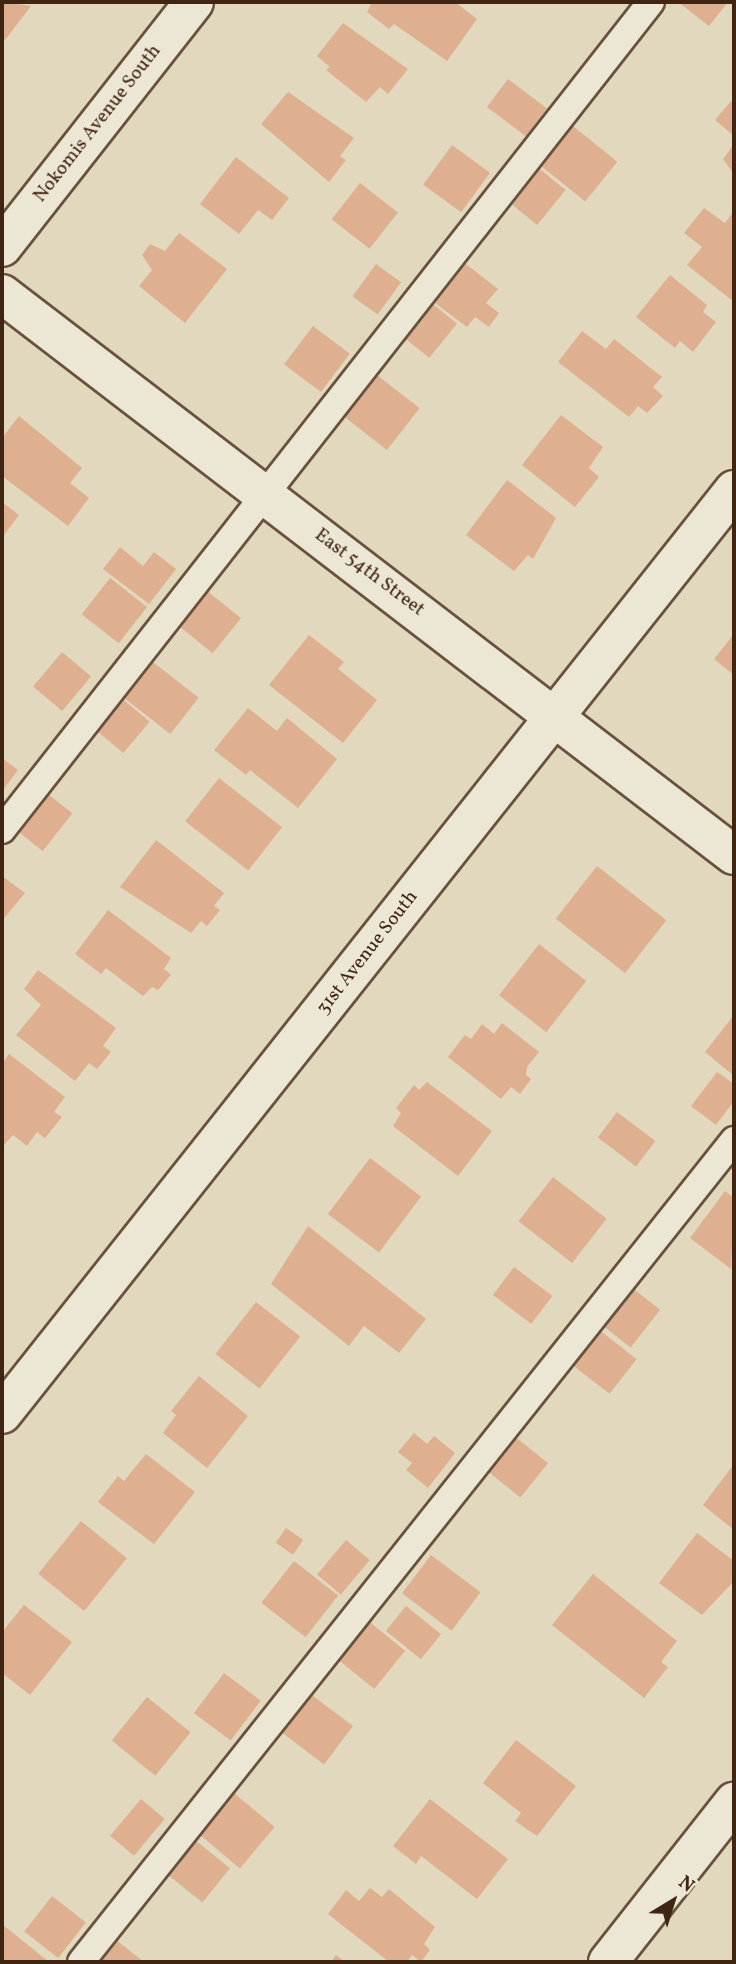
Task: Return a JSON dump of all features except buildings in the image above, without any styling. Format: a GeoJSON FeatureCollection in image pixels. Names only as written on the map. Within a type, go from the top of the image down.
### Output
{"type":"FeatureCollection","features":[{"type":"Feature","properties":{"kind":"street","name":"Nokomis Avenue South"},"geometry":{"type":"LineString","coordinates":[[2,247],[194,2]]}},
{"type":"Feature","properties":{"kind":"street","name":"East 54th Street"},"geometry":{"type":"LineString","coordinates":[[2,294],[557,716],[734,855]]}},
{"type":"Feature","properties":{"kind":"street","name":"31st Avenue South"},"geometry":{"type":"LineString","coordinates":[[2,1414],[734,490]]}},
{"type":"Feature","properties":{"kind":"street"},"geometry":{"type":"LineString","coordinates":[[608,1962],[734,1802]]}},
{"type":"Feature","properties":{"kind":"lane"},"geometry":{"type":"LineString","coordinates":[[2,830],[267,496],[651,2]]}},
{"type":"Feature","properties":{"kind":"lane"},"geometry":{"type":"LineString","coordinates":[[81,1962],[734,1140]]}}]}
